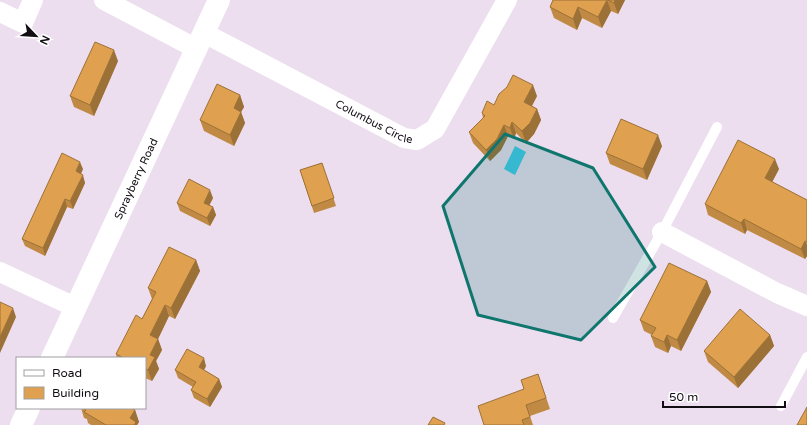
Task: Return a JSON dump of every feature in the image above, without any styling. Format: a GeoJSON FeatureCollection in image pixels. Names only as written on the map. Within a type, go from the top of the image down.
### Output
{"type":"FeatureCollection","features":[{"type":"Feature","properties":{"kind":"street"},"geometry":{"type":"LineString","coordinates":[[0,12],[23,23],[33,0]]}},
{"type":"Feature","properties":{"kind":"street","name":"Sprayberry Road"},"geometry":{"type":"LineString","coordinates":[[52,357],[219,0]]}},
{"type":"Feature","properties":{"kind":"street","name":"Columbus Circle"},"geometry":{"type":"LineString","coordinates":[[111,2],[201,41],[404,138],[417,140],[435,129],[507,0]]}},
{"type":"Feature","properties":{"kind":"street"},"geometry":{"type":"LineString","coordinates":[[662,232],[777,293],[807,306]]}},
{"type":"Feature","properties":{"kind":"street"},"geometry":{"type":"LineString","coordinates":[[0,272],[75,307]]}},
{"type":"Feature","properties":{"kind":"street"},"geometry":{"type":"LineString","coordinates":[[21,425],[29,409]]}},
{"type":"Feature","properties":{"kind":"lane"},"geometry":{"type":"LineString","coordinates":[[613,318],[662,232],[717,127]]}},
{"type":"Feature","properties":{"kind":"lane"},"geometry":{"type":"LineString","coordinates":[[781,406],[807,357]]}},
{"type":"Feature","properties":{"kind":"highlighted area"},"geometry":{"type":"Polygon","coordinates":[[[505,134],[593,168],[655,267],[581,340],[478,315],[443,206],[505,134]]]}},
{"type":"Feature","properties":{"kind":"water"},"geometry":{"type":"Polygon","coordinates":[[[515,146],[526,152],[515,175],[504,169],[515,146]]]}},
{"type":"Feature","properties":{"kind":"building"},"geometry":{"type":"Polygon","coordinates":[[[553,0],[607,0],[598,17],[578,7],[573,19],[550,7],[553,0]]]}},
{"type":"Feature","properties":{"kind":"building"},"geometry":{"type":"Polygon","coordinates":[[[608,0],[615,0],[614,3],[608,0]]]}},
{"type":"Feature","properties":{"kind":"building"},"geometry":{"type":"Polygon","coordinates":[[[95,42],[114,50],[90,105],[70,96],[95,42]]]}},
{"type":"Feature","properties":{"kind":"building"},"geometry":{"type":"Polygon","coordinates":[[[513,75],[533,85],[524,102],[537,109],[530,123],[522,131],[512,122],[510,128],[504,125],[497,139],[486,150],[469,132],[485,116],[482,113],[487,101],[494,105],[499,94],[507,87],[513,75]]]}},
{"type":"Feature","properties":{"kind":"building"},"geometry":{"type":"Polygon","coordinates":[[[217,84],[240,95],[234,108],[241,112],[230,135],[200,120],[217,84]]]}},
{"type":"Feature","properties":{"kind":"building"},"geometry":{"type":"Polygon","coordinates":[[[621,119],[658,135],[643,169],[606,153],[621,119]]]}},
{"type":"Feature","properties":{"kind":"building"},"geometry":{"type":"Polygon","coordinates":[[[738,140],[775,159],[765,178],[807,200],[807,242],[805,241],[801,249],[744,219],[741,223],[705,204],[738,140]]]}},
{"type":"Feature","properties":{"kind":"building"},"geometry":{"type":"Polygon","coordinates":[[[62,153],[80,162],[76,171],[83,175],[70,201],[65,199],[43,248],[22,239],[62,153]]]}},
{"type":"Feature","properties":{"kind":"building"},"geometry":{"type":"Polygon","coordinates":[[[322,163],[334,198],[312,206],[300,170],[322,163]]]}},
{"type":"Feature","properties":{"kind":"building"},"geometry":{"type":"Polygon","coordinates":[[[189,179],[210,190],[204,203],[213,207],[207,218],[177,203],[189,179]]]}},
{"type":"Feature","properties":{"kind":"building"},"geometry":{"type":"Polygon","coordinates":[[[169,247],[196,260],[171,308],[165,305],[150,335],[158,339],[150,355],[155,357],[148,370],[146,369],[146,357],[122,357],[116,354],[136,315],[142,319],[156,292],[148,288],[169,247]]]}},
{"type":"Feature","properties":{"kind":"building"},"geometry":{"type":"Polygon","coordinates":[[[669,263],[707,281],[677,340],[667,335],[664,342],[651,336],[656,328],[640,320],[669,263]]]}},
{"type":"Feature","properties":{"kind":"building"},"geometry":{"type":"Polygon","coordinates":[[[0,302],[13,308],[0,337],[0,302]]]}},
{"type":"Feature","properties":{"kind":"building"},"geometry":{"type":"Polygon","coordinates":[[[740,309],[770,335],[734,377],[704,351],[740,309]]]}},
{"type":"Feature","properties":{"kind":"building"},"geometry":{"type":"Polygon","coordinates":[[[187,349],[204,358],[199,367],[219,379],[207,399],[191,390],[196,382],[175,370],[187,349]]]}},
{"type":"Feature","properties":{"kind":"building"},"geometry":{"type":"Polygon","coordinates":[[[538,374],[546,398],[526,405],[530,417],[522,420],[524,425],[484,425],[478,406],[524,389],[521,380],[538,374]]]}},
{"type":"Feature","properties":{"kind":"building"},"geometry":{"type":"Polygon","coordinates":[[[807,407],[807,425],[797,425],[807,407]]]}},
{"type":"Feature","properties":{"kind":"building"},"geometry":{"type":"Polygon","coordinates":[[[84,409],[133,409],[135,410],[130,418],[136,422],[134,425],[106,425],[84,412],[86,410],[84,409]]]}},
{"type":"Feature","properties":{"kind":"building"},"geometry":{"type":"Polygon","coordinates":[[[433,417],[445,423],[444,425],[428,425],[433,417]]]}}]}
